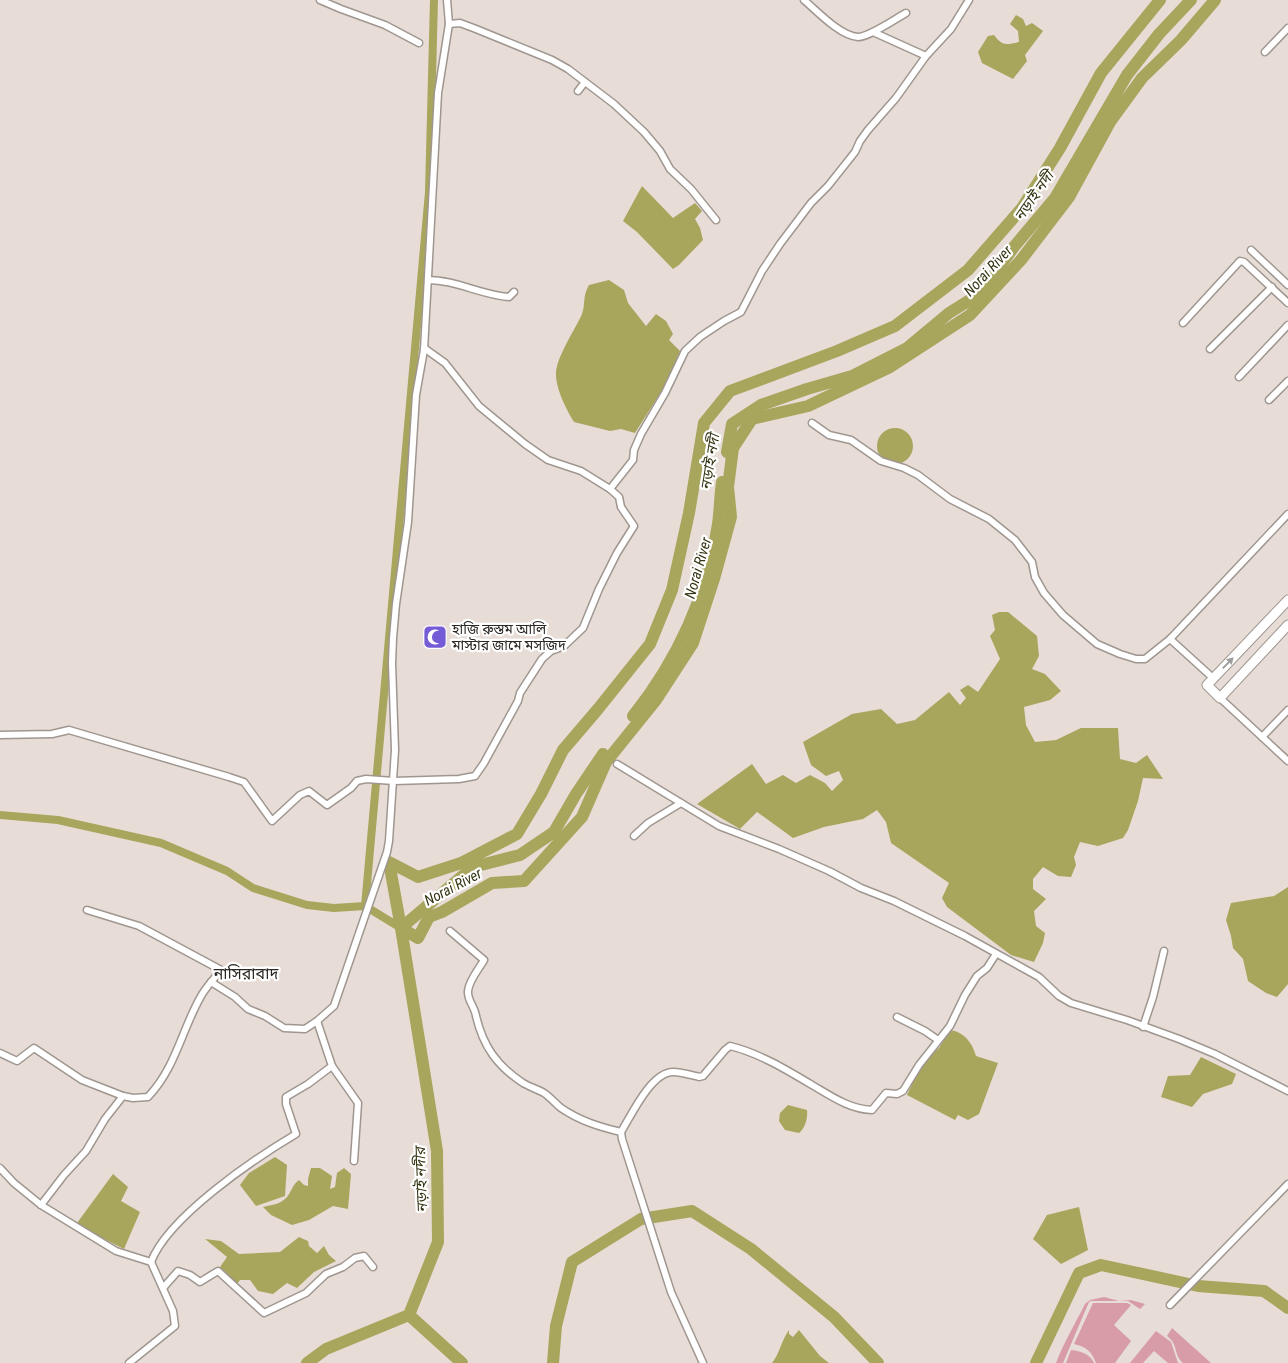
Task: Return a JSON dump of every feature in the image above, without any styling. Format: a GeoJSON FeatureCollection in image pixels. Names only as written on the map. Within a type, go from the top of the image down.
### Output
{"type":"FeatureCollection","features":[{"type":"Feature","properties":{"kind":"street"},"geometry":{"type":"LineString","coordinates":[[320,0],[385,25],[419,43]]}},
{"type":"Feature","properties":{"kind":"street"},"geometry":{"type":"LineString","coordinates":[[211,982],[235,997],[248,1009],[265,1016],[284,1028],[305,1029],[317,1021],[334,1006],[387,852],[396,750],[392,663],[393,638],[408,522],[416,395],[424,348],[438,93],[449,24],[447,0]]}},
{"type":"Feature","properties":{"kind":"street"},"geometry":{"type":"LineString","coordinates":[[804,0],[843,33],[858,37],[873,32],[906,13]]}},
{"type":"Feature","properties":{"kind":"street"},"geometry":{"type":"LineString","coordinates":[[610,489],[633,460],[634,450],[641,434],[665,393],[685,351],[700,337],[741,312],[762,271],[780,244],[811,202],[828,186],[855,152],[868,130],[896,98],[926,56],[951,29],[969,0]]}},
{"type":"Feature","properties":{"kind":"street"},"geometry":{"type":"LineString","coordinates":[[449,24],[460,23],[552,60],[568,69],[614,104],[644,132],[660,151],[670,169],[691,189],[716,220]]}},
{"type":"Feature","properties":{"kind":"street"},"geometry":{"type":"LineString","coordinates":[[1265,52],[1288,28]]}},
{"type":"Feature","properties":{"kind":"street"},"geometry":{"type":"LineString","coordinates":[[873,32],[926,56]]}},
{"type":"Feature","properties":{"kind":"street"},"geometry":{"type":"LineString","coordinates":[[578,91],[585,82]]}},
{"type":"Feature","properties":{"kind":"street"},"geometry":{"type":"LineString","coordinates":[[1251,250],[1288,285]]}},
{"type":"Feature","properties":{"kind":"street"},"geometry":{"type":"LineString","coordinates":[[1183,323],[1240,261],[1244,262],[1288,303]]}},
{"type":"Feature","properties":{"kind":"street"},"geometry":{"type":"LineString","coordinates":[[428,280],[456,284],[498,296],[508,297],[514,292]]}},
{"type":"Feature","properties":{"kind":"street"},"geometry":{"type":"LineString","coordinates":[[1210,349],[1272,288]]}},
{"type":"Feature","properties":{"kind":"street"},"geometry":{"type":"LineString","coordinates":[[1239,377],[1288,326]]}},
{"type":"Feature","properties":{"kind":"street"},"geometry":{"type":"LineString","coordinates":[[0,735],[52,734],[69,730],[211,771],[244,782],[272,821],[300,795],[309,791],[327,804],[351,788],[357,781],[366,779],[394,781],[459,779],[475,776],[518,701],[520,693],[542,659],[551,651],[564,646],[583,628],[599,589],[617,553],[634,526],[620,507],[619,497],[610,489],[581,471],[548,460],[525,444],[479,406],[445,363],[424,348]]}},
{"type":"Feature","properties":{"kind":"street"},"geometry":{"type":"LineString","coordinates":[[1269,400],[1288,381]]}},
{"type":"Feature","properties":{"kind":"street"},"geometry":{"type":"LineString","coordinates":[[812,423],[829,435],[851,440],[876,459],[904,468],[918,475],[950,499],[989,518],[1015,540],[1032,562],[1035,577],[1044,593],[1063,615],[1097,644],[1136,659],[1145,658],[1170,639],[1288,514]]}},
{"type":"Feature","properties":{"kind":"street"},"geometry":{"type":"LineString","coordinates":[[1288,600],[1207,685],[1288,761]]}},
{"type":"Feature","properties":{"kind":"street"},"geometry":{"type":"LineString","coordinates":[[1220,698],[1288,625]]}},
{"type":"Feature","properties":{"kind":"street"},"geometry":{"type":"LineString","coordinates":[[1170,639],[1213,678]]}},
{"type":"Feature","properties":{"kind":"street"},"geometry":{"type":"LineString","coordinates":[[1262,737],[1288,710]]}},
{"type":"Feature","properties":{"kind":"street"},"geometry":{"type":"LineString","coordinates":[[617,764],[719,826],[779,848],[861,888],[894,901],[996,954],[1039,977],[1059,996],[1070,1003],[1143,1026],[1215,1054],[1288,1092]]}},
{"type":"Feature","properties":{"kind":"street"},"geometry":{"type":"LineString","coordinates":[[634,836],[648,823],[681,803]]}},
{"type":"Feature","properties":{"kind":"street"},"geometry":{"type":"LineString","coordinates":[[0,1053],[17,1062],[34,1048],[82,1080],[123,1096],[133,1098],[148,1097],[158,1087],[182,1040],[200,997],[221,970],[139,926],[87,910]]}},
{"type":"Feature","properties":{"kind":"street"},"geometry":{"type":"LineString","coordinates":[[450,931],[484,960],[468,991],[477,1022],[490,1053],[512,1076],[542,1092],[559,1106],[595,1126],[621,1136]]}},
{"type":"Feature","properties":{"kind":"street"},"geometry":{"type":"LineString","coordinates":[[1143,1026],[1153,997],[1164,951]]}},
{"type":"Feature","properties":{"kind":"street"},"geometry":{"type":"LineString","coordinates":[[703,1363],[671,1292],[621,1136],[651,1085],[671,1072],[703,1076],[730,1046],[774,1064],[837,1100],[856,1108],[872,1110],[886,1093],[901,1093],[903,1091],[919,1065],[950,1026],[965,995],[977,976],[987,968],[996,954]]}},
{"type":"Feature","properties":{"kind":"street"},"geometry":{"type":"LineString","coordinates":[[898,1017],[938,1040]]}},
{"type":"Feature","properties":{"kind":"street"},"geometry":{"type":"LineString","coordinates":[[317,1021],[332,1066],[358,1103],[354,1161]]}},
{"type":"Feature","properties":{"kind":"street"},"geometry":{"type":"LineString","coordinates":[[151,1262],[170,1231],[201,1202],[265,1152],[296,1134],[286,1104],[286,1097],[308,1084],[332,1066]]}},
{"type":"Feature","properties":{"kind":"street"},"geometry":{"type":"LineString","coordinates":[[41,1205],[64,1175],[86,1151],[105,1120],[123,1096]]}},
{"type":"Feature","properties":{"kind":"street"},"geometry":{"type":"LineString","coordinates":[[0,1168],[14,1183],[41,1205],[116,1251],[151,1262],[173,1311],[175,1326],[129,1363]]}},
{"type":"Feature","properties":{"kind":"street"},"geometry":{"type":"LineString","coordinates":[[1170,1305],[1288,1184]]}},
{"type":"Feature","properties":{"kind":"street"},"geometry":{"type":"LineString","coordinates":[[163,1288],[178,1271],[190,1275],[200,1282],[218,1271],[264,1313],[306,1294],[326,1274],[343,1267],[355,1258],[364,1256],[373,1267]]}},
{"type":"Feature","properties":{"kind":"shaded area"},"geometry":{"type":"Polygon","coordinates":[[[1016,15],[1023,19],[1026,26],[1032,23],[1043,31],[1025,55],[1027,61],[1013,79],[982,63],[978,52],[988,36],[994,35],[1005,44],[1019,42],[1018,31],[1010,24],[1016,15]]]}},
{"type":"Feature","properties":{"kind":"shaded area"},"geometry":{"type":"Polygon","coordinates":[[[642,186],[673,218],[695,203],[702,211],[695,219],[703,240],[673,269],[637,232],[623,221],[642,186]]]}},
{"type":"Feature","properties":{"kind":"shaded area"},"geometry":{"type":"Polygon","coordinates":[[[609,280],[624,290],[628,303],[646,326],[656,314],[666,321],[673,334],[669,340],[680,351],[666,384],[635,433],[621,429],[610,431],[574,422],[562,400],[556,381],[559,361],[582,314],[589,285],[609,280]]]}},
{"type":"Feature","properties":{"kind":"shaded area"},"geometry":{"type":"Polygon","coordinates":[[[895,428],[902,429],[908,433],[912,439],[912,453],[908,459],[902,463],[895,464],[888,463],[882,459],[878,453],[877,446],[878,439],[882,433],[888,429],[895,428]]]}},
{"type":"Feature","properties":{"kind":"shaded area"},"geometry":{"type":"Polygon","coordinates":[[[999,612],[1008,612],[1037,636],[1039,656],[1032,669],[1045,674],[1061,691],[1050,700],[1024,707],[1026,725],[1035,742],[1056,740],[1081,728],[1118,728],[1120,759],[1136,763],[1147,755],[1163,779],[1143,778],[1138,801],[1128,830],[1123,838],[1098,846],[1080,842],[1074,857],[1076,865],[1071,877],[1058,876],[1043,867],[1033,879],[1033,889],[1046,899],[1034,911],[1036,926],[1045,933],[1043,943],[1034,962],[1011,955],[947,907],[942,898],[949,883],[891,843],[886,822],[877,810],[863,819],[824,827],[793,838],[757,812],[740,829],[697,804],[752,764],[766,784],[783,775],[796,783],[810,775],[825,783],[832,791],[843,780],[839,771],[826,776],[811,765],[803,742],[852,714],[881,709],[897,724],[915,720],[949,692],[960,705],[966,698],[960,690],[968,685],[978,692],[1000,659],[990,636],[995,630],[992,615],[999,612]]]}},
{"type":"Feature","properties":{"kind":"shaded area"},"geometry":{"type":"Polygon","coordinates":[[[1288,887],[1288,984],[1277,997],[1266,993],[1248,981],[1243,959],[1233,948],[1226,920],[1231,903],[1274,896],[1288,887]]]}},
{"type":"Feature","properties":{"kind":"shaded area"},"geometry":{"type":"Polygon","coordinates":[[[950,1030],[967,1038],[976,1056],[998,1063],[979,1114],[968,1120],[958,1115],[955,1120],[907,1095],[923,1061],[939,1048],[950,1030]]]}},
{"type":"Feature","properties":{"kind":"shaded area"},"geometry":{"type":"Polygon","coordinates":[[[1201,1057],[1236,1074],[1232,1084],[1203,1094],[1192,1107],[1161,1097],[1168,1076],[1190,1075],[1201,1057]]]}},
{"type":"Feature","properties":{"kind":"shaded area"},"geometry":{"type":"Polygon","coordinates":[[[788,1105],[807,1110],[806,1123],[799,1133],[785,1130],[779,1121],[780,1113],[788,1105]]]}},
{"type":"Feature","properties":{"kind":"shaded area"},"geometry":{"type":"Polygon","coordinates":[[[275,1157],[287,1165],[285,1196],[256,1206],[240,1185],[249,1173],[275,1157]]]}},
{"type":"Feature","properties":{"kind":"shaded area"},"geometry":{"type":"Polygon","coordinates":[[[311,1168],[320,1168],[332,1176],[330,1189],[335,1187],[337,1173],[344,1168],[351,1174],[348,1209],[333,1206],[309,1220],[292,1225],[271,1215],[263,1207],[276,1204],[285,1199],[299,1180],[308,1186],[311,1168]]]}},
{"type":"Feature","properties":{"kind":"shaded area"},"geometry":{"type":"Polygon","coordinates":[[[113,1174],[128,1187],[121,1201],[140,1212],[124,1249],[77,1223],[113,1174]]]}},
{"type":"Feature","properties":{"kind":"shaded area"},"geometry":{"type":"Polygon","coordinates":[[[1079,1207],[1088,1250],[1061,1264],[1033,1239],[1047,1215],[1079,1207]]]}},
{"type":"Feature","properties":{"kind":"shaded area"},"geometry":{"type":"Polygon","coordinates":[[[299,1237],[308,1241],[309,1246],[317,1253],[324,1246],[329,1255],[336,1261],[314,1272],[297,1288],[287,1283],[273,1294],[258,1291],[250,1280],[240,1280],[237,1284],[220,1267],[227,1257],[205,1239],[221,1241],[239,1254],[280,1252],[299,1237]]]}},
{"type":"Feature","properties":{"kind":"shaded area"},"geometry":{"type":"Polygon","coordinates":[[[1104,1297],[1119,1301],[1089,1302],[1063,1363],[1056,1363],[1085,1304],[1090,1300],[1104,1297]]]}},
{"type":"Feature","properties":{"kind":"shaded area"},"geometry":{"type":"Polygon","coordinates":[[[1131,1300],[1145,1304],[1140,1309],[1128,1301],[1119,1301],[1131,1300]]]}},
{"type":"Feature","properties":{"kind":"shaded area"},"geometry":{"type":"Polygon","coordinates":[[[1093,1303],[1127,1303],[1131,1305],[1114,1325],[1131,1341],[1115,1363],[1096,1363],[1088,1350],[1074,1344],[1093,1303]]]}},
{"type":"Feature","properties":{"kind":"shaded area"},"geometry":{"type":"Polygon","coordinates":[[[1172,1328],[1211,1363],[1183,1363],[1171,1339],[1167,1336],[1172,1328]]]}},
{"type":"Feature","properties":{"kind":"shaded area"},"geometry":{"type":"Polygon","coordinates":[[[789,1330],[789,1334],[793,1337],[799,1330],[820,1356],[829,1363],[772,1363],[789,1330]]]}},
{"type":"Feature","properties":{"kind":"shaded area"},"geometry":{"type":"Polygon","coordinates":[[[1156,1331],[1171,1342],[1178,1363],[1168,1363],[1154,1351],[1143,1363],[1130,1363],[1156,1331]]]}},
{"type":"Feature","properties":{"kind":"shaded area"},"geometry":{"type":"Polygon","coordinates":[[[1071,1350],[1085,1354],[1094,1363],[1066,1363],[1071,1350]]]}},
{"type":"Feature","properties":{"kind":"waterway"},"geometry":{"type":"LineString","coordinates":[[365,906],[429,192],[434,0]]}},
{"type":"Feature","properties":{"kind":"waterway","name":"নড়াই নদীর"},"geometry":{"type":"LineString","coordinates":[[1160,0],[1101,73],[1060,148],[1022,208],[968,270],[895,326],[837,351],[730,391],[704,423],[689,513],[672,590],[650,644],[563,750],[541,794],[517,834],[461,863],[418,877],[389,862],[401,928],[418,938],[429,917],[442,912],[492,883],[524,881],[582,817],[606,762],[656,700],[693,643],[714,579],[731,517],[728,487],[733,448],[752,419],[808,406],[890,367],[970,315],[1021,260],[1069,197],[1110,122],[1142,78],[1181,40],[1215,0]]}},
{"type":"Feature","properties":{"kind":"waterway","name":"নড়াই নদী"},"geometry":{"type":"LineString","coordinates":[[727,452],[732,424],[761,405],[852,376],[907,348],[949,313],[981,293],[1013,248],[1055,198],[1127,75],[1159,34],[1191,0]]}},
{"type":"Feature","properties":{"kind":"waterway","name":"নড়াই নদী"},"geometry":{"type":"LineString","coordinates":[[633,716],[649,695],[677,650],[698,601],[707,576],[713,550],[718,524],[722,482]]}},
{"type":"Feature","properties":{"kind":"waterway","name":"নড়াই নদীর"},"geometry":{"type":"LineString","coordinates":[[307,1363],[326,1349],[409,1315],[438,1242],[437,1151],[401,928],[473,867],[520,855],[554,832],[576,794],[603,754]]}},
{"type":"Feature","properties":{"kind":"waterway"},"geometry":{"type":"LineString","coordinates":[[0,815],[58,820],[161,843],[227,871],[253,888],[307,905],[334,908],[365,906],[401,928]]}},
{"type":"Feature","properties":{"kind":"waterway"},"geometry":{"type":"LineString","coordinates":[[553,1363],[556,1326],[572,1262],[641,1219],[692,1211],[751,1249],[834,1317],[878,1363]]}},
{"type":"Feature","properties":{"kind":"waterway"},"geometry":{"type":"LineString","coordinates":[[1036,1363],[1079,1273],[1101,1265],[1198,1286],[1264,1291],[1288,1308]]}},
{"type":"Feature","properties":{"kind":"waterway"},"geometry":{"type":"LineString","coordinates":[[409,1315],[462,1363]]}},
{"type":"Feature","properties":{"kind":"place","name":"হাজি রুস্তম আলি মাস্টার জামে মসজিদ"},"geometry":{"type":"Point","coordinates":[435,637]}},
{"type":"Feature","properties":{"kind":"district","name":"নাসিরাবাদ"},"geometry":{"type":"Point","coordinates":[246,973]}},
{"type":"Feature","properties":{"kind":"water label","name":"Norai River"},"geometry":{"type":"Point","coordinates":[988,271]}},
{"type":"Feature","properties":{"kind":"water label","name":"Norai River"},"geometry":{"type":"Point","coordinates":[698,568]}},
{"type":"Feature","properties":{"kind":"water label","name":"Norai River"},"geometry":{"type":"Point","coordinates":[453,887]}}]}
